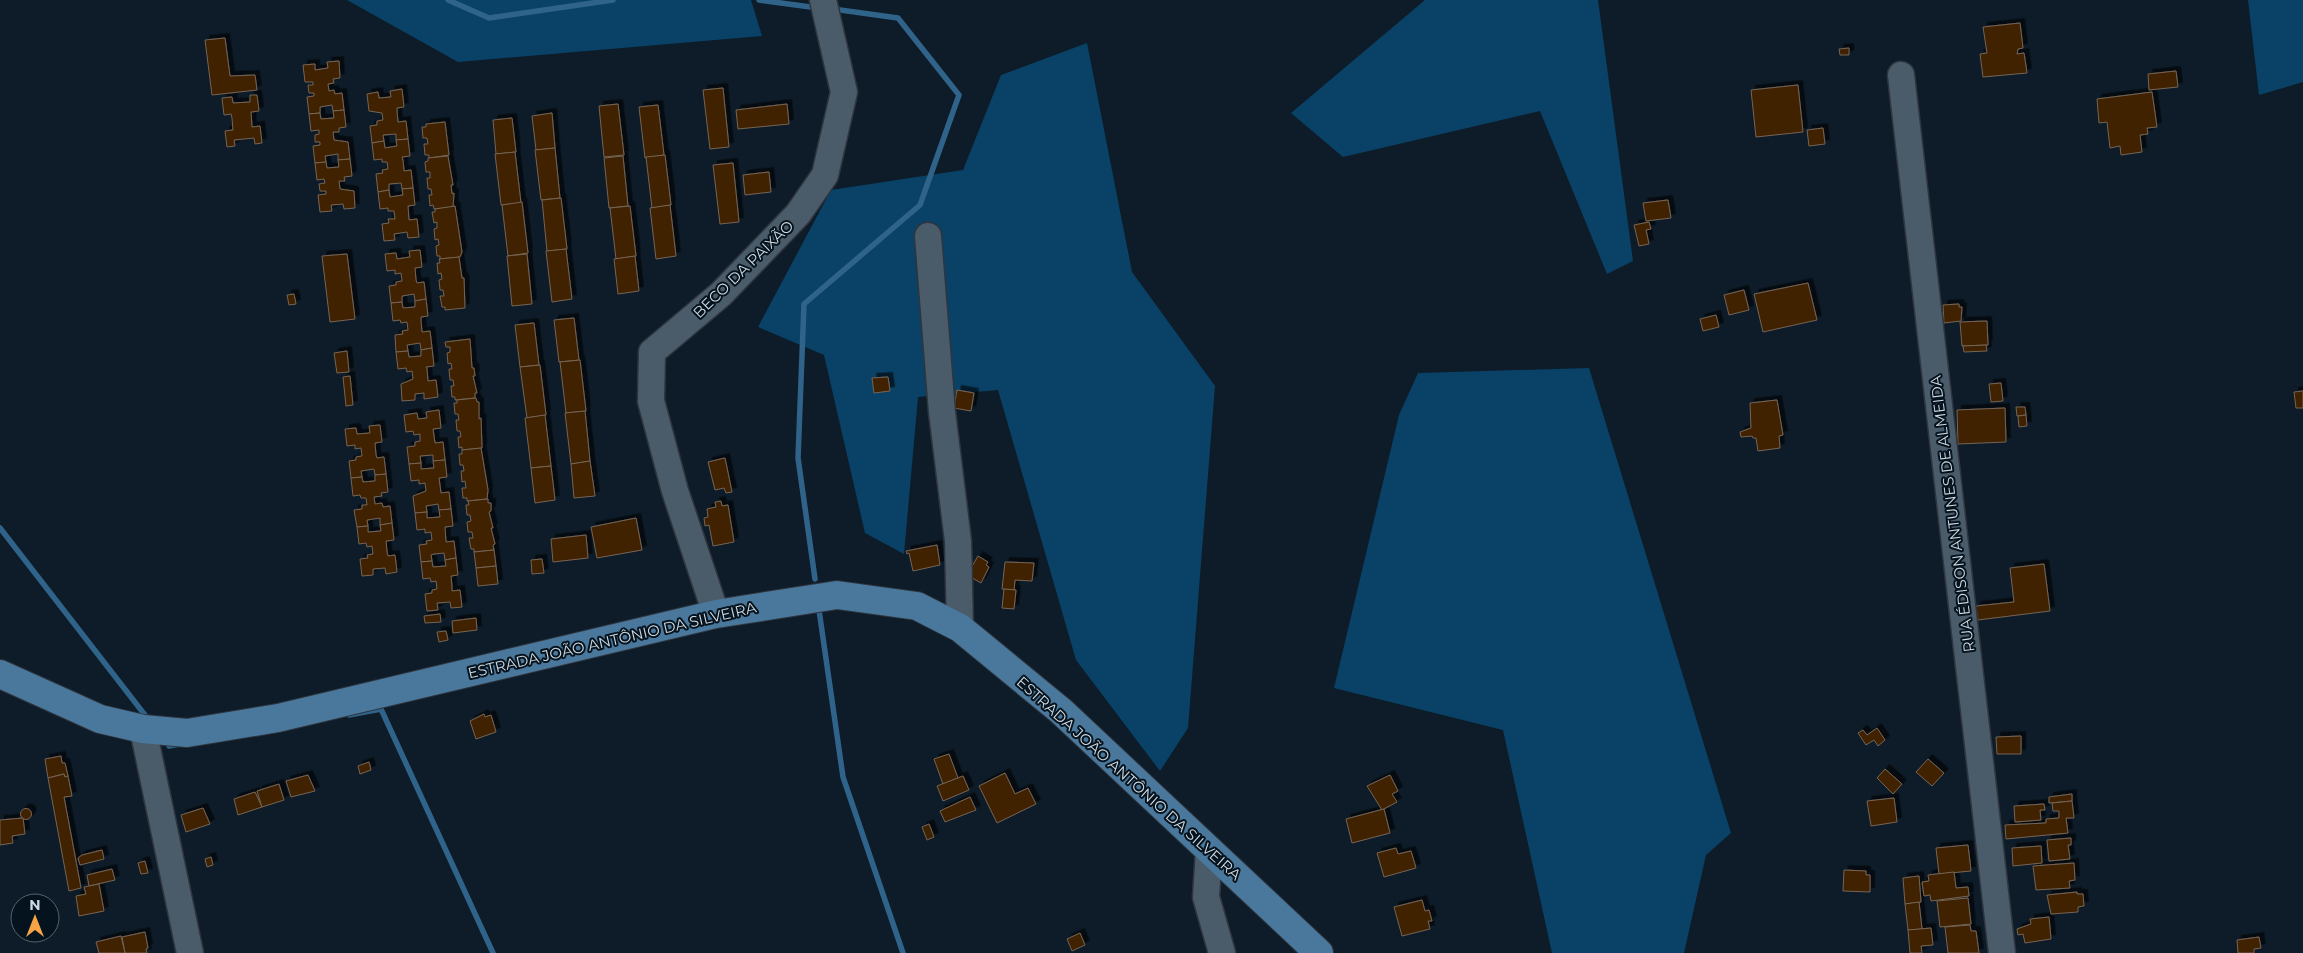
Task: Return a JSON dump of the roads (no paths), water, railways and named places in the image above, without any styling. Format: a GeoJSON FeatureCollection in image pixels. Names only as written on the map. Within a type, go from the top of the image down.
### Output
{"type":"FeatureCollection","features":[{"type":"Feature","properties":{"kind":"main road","name":"ESTRADA JOÃO ANTÔNIO DA SILVEIRA"},"geometry":{"type":"LineString","coordinates":[[0,674],[100,720],[143,729],[187,733],[278,718],[716,614],[838,595],[917,606],[960,628],[1061,711],[1319,953]]}},
{"type":"Feature","properties":{"kind":"street","name":"BECO DA PAIXÃO"},"geometry":{"type":"LineString","coordinates":[[716,614],[675,491],[651,401],[652,352],[721,294],[798,214],[825,175],[844,92],[823,0]]}},
{"type":"Feature","properties":{"kind":"street","name":"RUA ÉDISON ANTUNES DE ALMEIDA"},"geometry":{"type":"LineString","coordinates":[[1902,75],[2002,953]]}},
{"type":"Feature","properties":{"kind":"street"},"geometry":{"type":"LineString","coordinates":[[928,236],[942,412],[958,541],[960,628]]}},
{"type":"Feature","properties":{"kind":"street"},"geometry":{"type":"LineString","coordinates":[[143,729],[190,953]]}},
{"type":"Feature","properties":{"kind":"street"},"geometry":{"type":"LineString","coordinates":[[1209,850],[1206,897],[1222,953]]}},
{"type":"Feature","properties":{"kind":"waterway"},"geometry":{"type":"LineString","coordinates":[[448,0],[489,18],[613,0]]}},
{"type":"Feature","properties":{"kind":"waterway"},"geometry":{"type":"LineString","coordinates":[[759,0],[818,8]]}},
{"type":"Feature","properties":{"kind":"waterway"},"geometry":{"type":"LineString","coordinates":[[815,579],[798,458],[804,304],[920,205],[959,95],[898,18],[833,9]]}},
{"type":"Feature","properties":{"kind":"waterway"},"geometry":{"type":"LineString","coordinates":[[0,528],[148,719]]}},
{"type":"Feature","properties":{"kind":"waterway"},"geometry":{"type":"LineString","coordinates":[[819,610],[843,777],[903,953]]}},
{"type":"Feature","properties":{"kind":"waterway"},"geometry":{"type":"LineString","coordinates":[[349,715],[381,709],[493,953]]}},
{"type":"Feature","properties":{"kind":"waterway"},"geometry":{"type":"LineString","coordinates":[[169,746],[180,744]]}}]}
